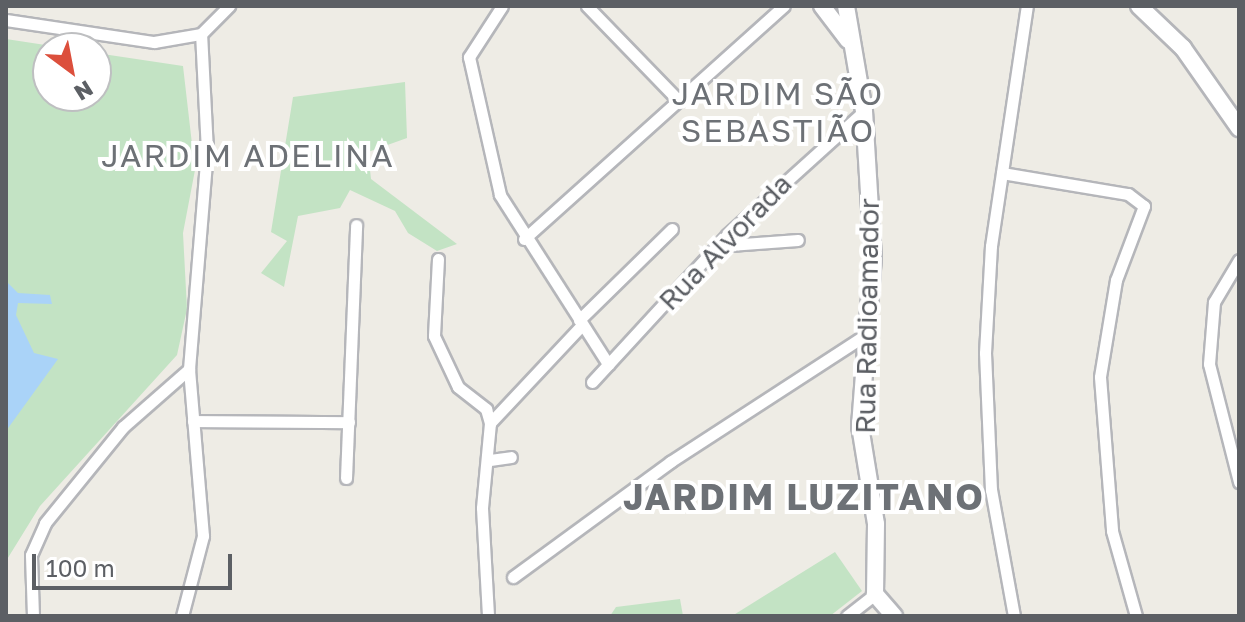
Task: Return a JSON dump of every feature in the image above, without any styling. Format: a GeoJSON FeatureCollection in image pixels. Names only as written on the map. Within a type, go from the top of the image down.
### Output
{"type":"FeatureCollection","features":[{"type":"Feature","properties":{"kind":"street"},"geometry":{"type":"LineString","coordinates":[[6,20],[140,41],[201,34],[229,6]]}},
{"type":"Feature","properties":{"kind":"street"},"geometry":{"type":"LineString","coordinates":[[502,6],[469,57],[500,195],[524,239],[608,364]]}},
{"type":"Feature","properties":{"kind":"street"},"geometry":{"type":"LineString","coordinates":[[587,6],[678,100]]}},
{"type":"Feature","properties":{"kind":"street"},"geometry":{"type":"LineString","coordinates":[[524,239],[784,6]]}},
{"type":"Feature","properties":{"kind":"street","name":"Rua Radioamador"},"geometry":{"type":"LineString","coordinates":[[822,6],[848,40]]}},
{"type":"Feature","properties":{"kind":"street","name":"Rua Radioamador"},"geometry":{"type":"LineString","coordinates":[[846,6],[848,40],[864,111],[873,257],[864,336],[860,426],[876,524],[875,594]]}},
{"type":"Feature","properties":{"kind":"street"},"geometry":{"type":"LineString","coordinates":[[1014,616],[991,490],[985,410],[1002,173],[1027,6]]}},
{"type":"Feature","properties":{"kind":"street"},"geometry":{"type":"LineString","coordinates":[[1139,6],[1183,48],[1239,128]]}},
{"type":"Feature","properties":{"kind":"street"},"geometry":{"type":"LineString","coordinates":[[182,616],[203,536],[189,369],[207,151],[201,34]]}},
{"type":"Feature","properties":{"kind":"street","name":"Rua Alvorada"},"geometry":{"type":"LineString","coordinates":[[592,382],[716,246],[864,111]]}},
{"type":"Feature","properties":{"kind":"street"},"geometry":{"type":"LineString","coordinates":[[1002,173],[1128,194],[1145,214],[1116,280],[1100,377],[1112,531],[1136,616]]}},
{"type":"Feature","properties":{"kind":"street"},"geometry":{"type":"LineString","coordinates":[[346,478],[356,225]]}},
{"type":"Feature","properties":{"kind":"street"},"geometry":{"type":"LineString","coordinates":[[490,423],[580,323],[672,229]]}},
{"type":"Feature","properties":{"kind":"street"},"geometry":{"type":"LineString","coordinates":[[716,246],[798,240]]}},
{"type":"Feature","properties":{"kind":"street"},"geometry":{"type":"LineString","coordinates":[[438,259],[434,336],[458,387],[486,409],[490,423],[490,460],[482,508],[488,616]]}},
{"type":"Feature","properties":{"kind":"street"},"geometry":{"type":"LineString","coordinates":[[1239,260],[1214,302],[1209,364],[1239,482]]}},
{"type":"Feature","properties":{"kind":"street"},"geometry":{"type":"LineString","coordinates":[[513,577],[670,462],[864,336]]}},
{"type":"Feature","properties":{"kind":"street"},"geometry":{"type":"LineString","coordinates":[[33,616],[31,555],[45,523],[123,427],[189,369]]}},
{"type":"Feature","properties":{"kind":"street"},"geometry":{"type":"LineString","coordinates":[[193,421],[349,422]]}},
{"type":"Feature","properties":{"kind":"street"},"geometry":{"type":"LineString","coordinates":[[490,460],[511,457]]}},
{"type":"Feature","properties":{"kind":"street"},"geometry":{"type":"LineString","coordinates":[[847,616],[875,594],[894,616]]}},
{"type":"Feature","properties":{"kind":"green space"},"geometry":{"type":"Polygon","coordinates":[[[6,39],[32,43],[32,112],[112,112],[112,55],[183,66],[195,170],[183,233],[187,309],[177,355],[40,506],[6,561],[6,39]]]}},
{"type":"Feature","properties":{"kind":"green space"},"geometry":{"type":"Polygon","coordinates":[[[405,82],[407,138],[368,152],[371,179],[457,244],[437,251],[408,233],[395,211],[350,190],[340,208],[298,216],[284,287],[261,273],[287,241],[271,232],[293,97],[405,82]]]}},
{"type":"Feature","properties":{"kind":"green space"},"geometry":{"type":"Polygon","coordinates":[[[835,552],[862,591],[830,616],[732,616],[835,552]]]}},
{"type":"Feature","properties":{"kind":"green space"},"geometry":{"type":"Polygon","coordinates":[[[680,599],[683,616],[610,616],[616,607],[680,599]]]}},
{"type":"Feature","properties":{"kind":"water"},"geometry":{"type":"Polygon","coordinates":[[[6,281],[18,293],[50,295],[52,304],[18,303],[16,315],[34,353],[58,359],[6,431],[6,281]]]}},
{"type":"Feature","properties":{"kind":"district","name":"JARDIM SÃO SEBASTIÃO"},"geometry":{"type":"Point","coordinates":[778,112]}},
{"type":"Feature","properties":{"kind":"district","name":"JARDIM ADELINA"},"geometry":{"type":"Point","coordinates":[248,155]}},
{"type":"Feature","properties":{"kind":"district","name":"JARDIM LUZITANO"},"geometry":{"type":"Point","coordinates":[804,497]}}]}
